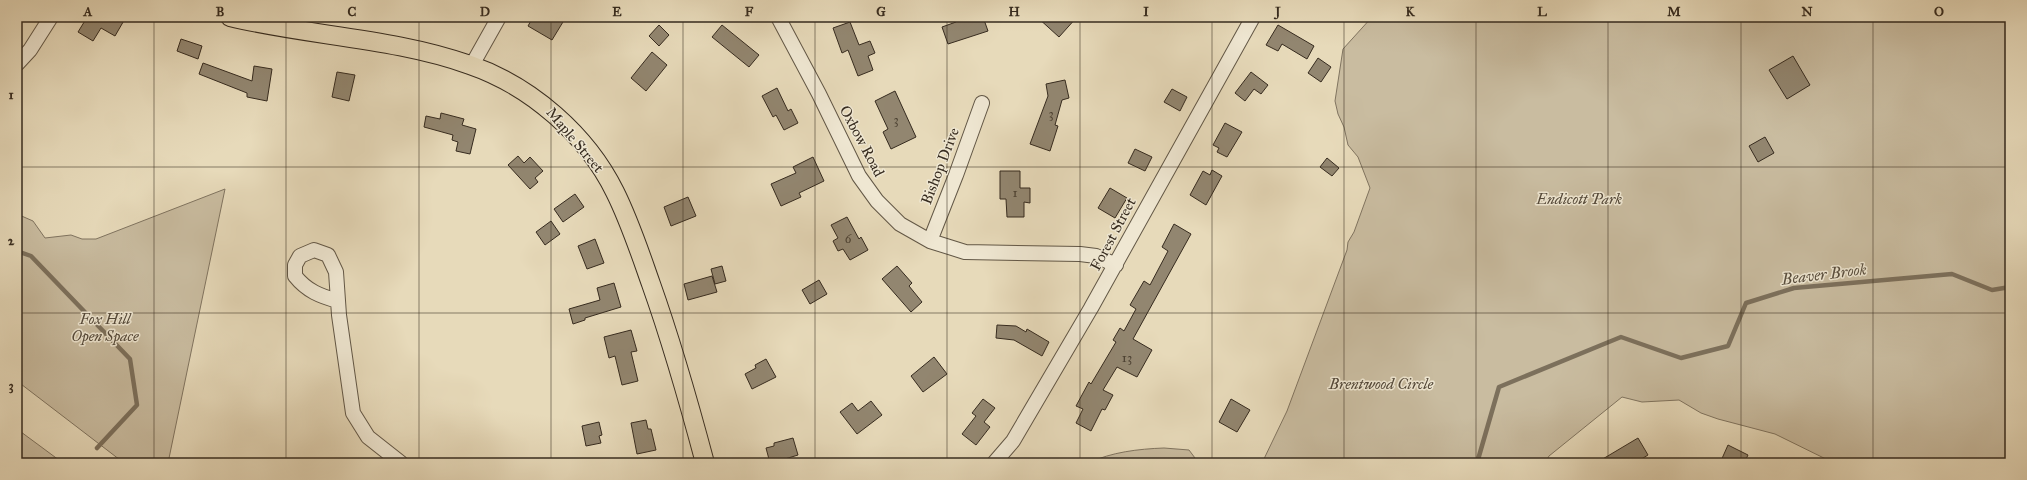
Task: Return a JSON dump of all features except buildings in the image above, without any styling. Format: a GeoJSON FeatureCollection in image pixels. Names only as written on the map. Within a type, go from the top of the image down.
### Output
{"type":"FeatureCollection","features":[{"type":"Feature","properties":{"kind":"main road","name":"Maple Street"},"geometry":{"type":"LineString","coordinates":[[230,17],[416,51],[472,65],[504,80],[543,103],[570,130],[595,160],[615,191],[632,228],[666,324],[705,463]]}},
{"type":"Feature","properties":{"kind":"street"},"geometry":{"type":"LineString","coordinates":[[17,64],[30,50],[51,17]]}},
{"type":"Feature","properties":{"kind":"street"},"geometry":{"type":"LineString","coordinates":[[472,65],[499,17]]}},
{"type":"Feature","properties":{"kind":"street","name":"Oxbow Road"},"geometry":{"type":"LineString","coordinates":[[778,17],[819,94],[859,176],[877,201],[900,224],[930,241],[964,252],[1080,254],[1096,256],[1116,265]]}},
{"type":"Feature","properties":{"kind":"street","name":"Forest Street"},"geometry":{"type":"LineString","coordinates":[[994,463],[1013,441],[1116,265],[1253,17]]}},
{"type":"Feature","properties":{"kind":"street","name":"Bishop Drive"},"geometry":{"type":"LineString","coordinates":[[930,241],[982,103]]}},
{"type":"Feature","properties":{"kind":"street"},"geometry":{"type":"LineString","coordinates":[[338,301],[353,413],[368,436],[401,463]]}},
{"type":"Feature","properties":{"kind":"green space","name":"Endicott Park"},"geometry":{"type":"Polygon","coordinates":[[[1372,17],[2010,17],[2010,463],[1834,463],[1775,434],[1701,413],[1679,400],[1642,402],[1622,397],[1549,456],[1545,463],[1262,463],[1287,411],[1347,250],[1348,242],[1354,232],[1370,188],[1358,157],[1348,145],[1344,127],[1338,114],[1335,101],[1343,49],[1372,17]]]}},
{"type":"Feature","properties":{"kind":"green space","name":"Fox Hill Open Space"},"geometry":{"type":"Polygon","coordinates":[[[225,189],[168,463],[124,463],[17,381],[17,214],[33,221],[45,238],[71,235],[82,239],[96,239],[225,189]]]}},
{"type":"Feature","properties":{"kind":"green space"},"geometry":{"type":"Polygon","coordinates":[[[17,429],[63,463],[17,463],[17,429]]]}},
{"type":"Feature","properties":{"kind":"green space"},"geometry":{"type":"Polygon","coordinates":[[[1164,448],[1189,450],[1195,458],[1194,463],[1088,463],[1106,456],[1125,452],[1164,448]]]}},
{"type":"Feature","properties":{"kind":"waterway","name":"Beaver Brook"},"geometry":{"type":"LineString","coordinates":[[17,251],[31,256],[130,359],[137,405],[97,448]]}},
{"type":"Feature","properties":{"kind":"waterway","name":"Beaver Brook"},"geometry":{"type":"LineString","coordinates":[[1477,463],[1499,387],[1621,337],[1681,358],[1728,346],[1746,303],[1794,288],[1952,274],[1992,290],[2010,287]]}},
{"type":"Feature","properties":{"kind":"park label","name":"Brentwood Circle"},"geometry":{"type":"Point","coordinates":[1381,384]}}]}
